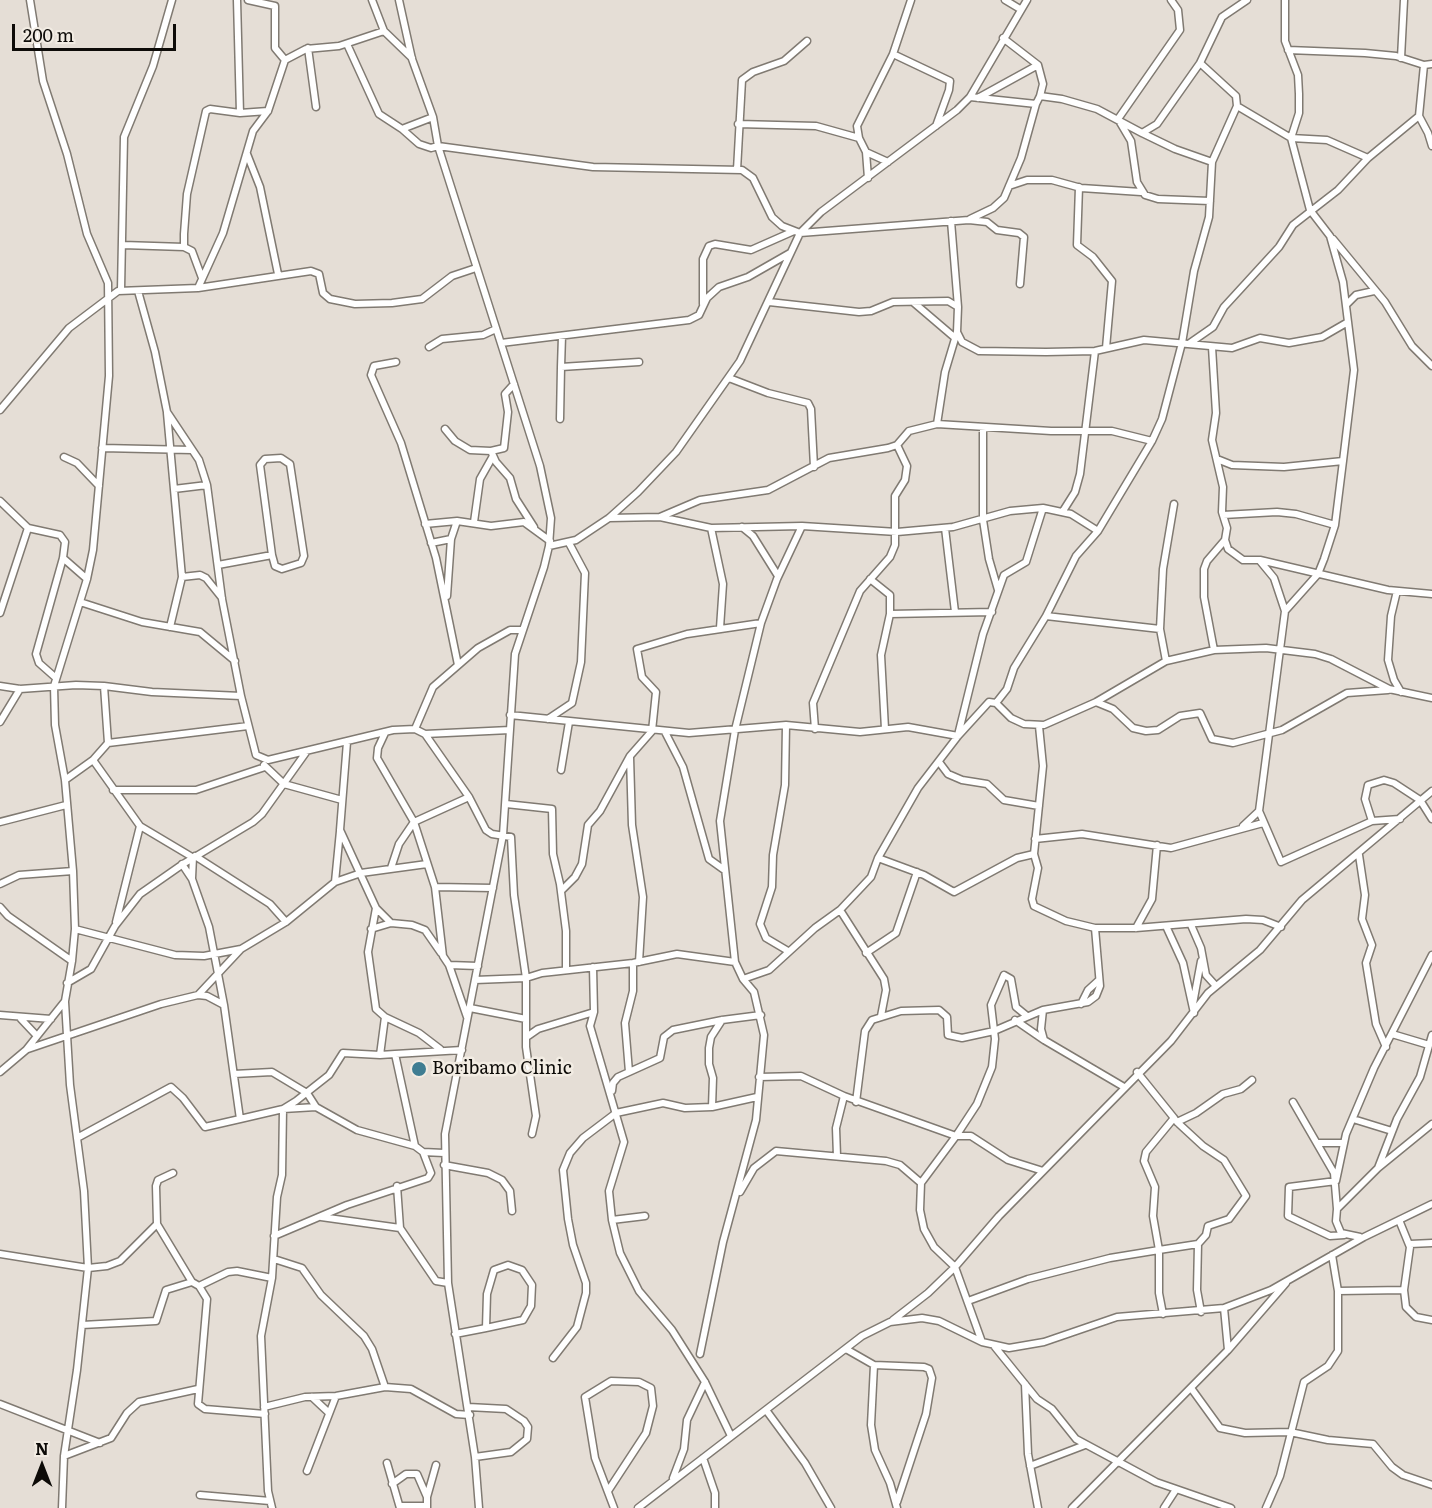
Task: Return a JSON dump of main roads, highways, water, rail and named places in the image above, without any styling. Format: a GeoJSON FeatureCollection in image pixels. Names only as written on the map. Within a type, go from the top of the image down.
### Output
{"type":"FeatureCollection","features":[{"type":"Feature","properties":{"kind":"place","name":"Boribamo Clinic"},"geometry":{"type":"Point","coordinates":[419,1069]}}]}
